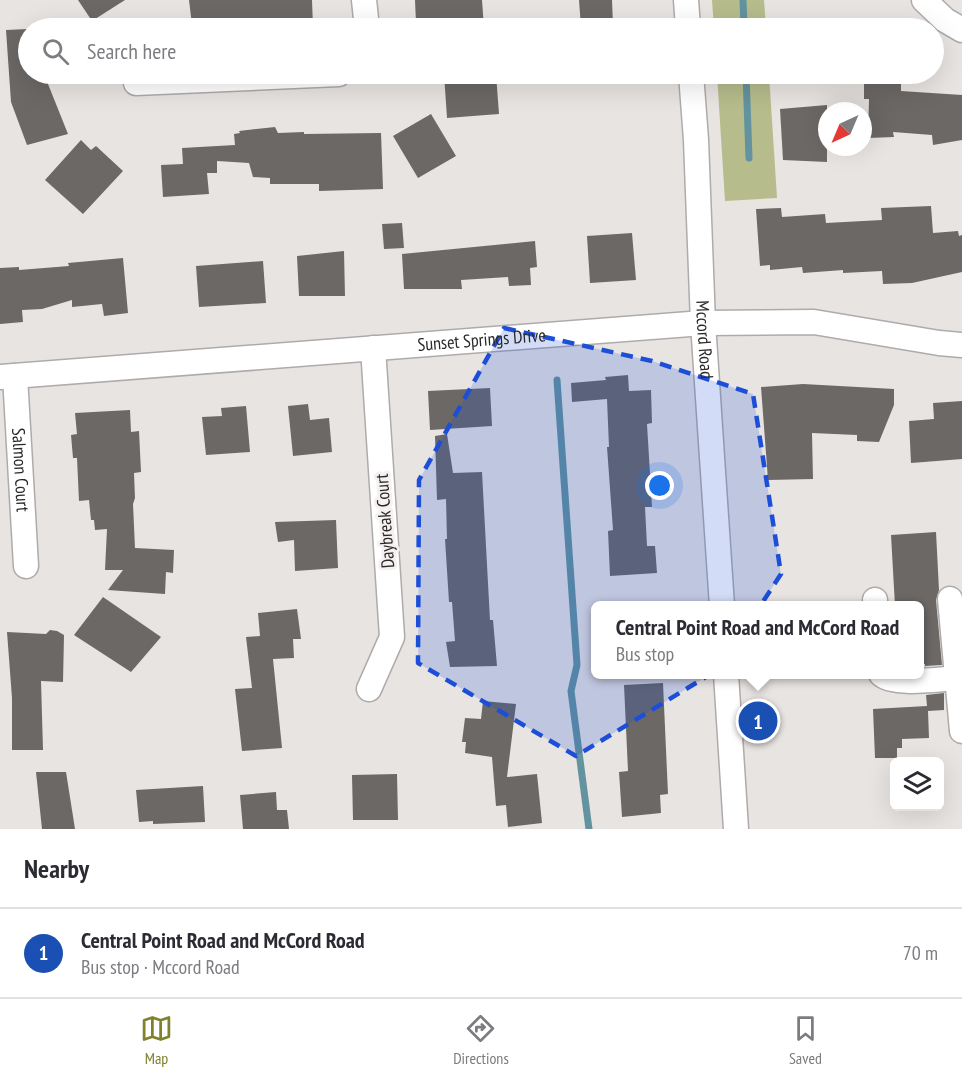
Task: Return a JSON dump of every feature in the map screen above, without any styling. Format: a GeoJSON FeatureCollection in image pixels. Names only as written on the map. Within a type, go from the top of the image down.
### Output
{"type":"FeatureCollection","features":[{"type":"Feature","properties":{"kind":"street"},"geometry":{"type":"LineString","coordinates":[[364,0],[366,18]]}},
{"type":"Feature","properties":{"kind":"street"},"geometry":{"type":"LineString","coordinates":[[686,0],[687,18]]}},
{"type":"Feature","properties":{"kind":"street"},"geometry":{"type":"LineString","coordinates":[[924,0],[943,18]]}},
{"type":"Feature","properties":{"kind":"street"},"geometry":{"type":"LineString","coordinates":[[944,19],[962,30]]}},
{"type":"Feature","properties":{"kind":"street","name":"Mccord Road"},"geometry":{"type":"LineString","coordinates":[[693,84],[703,323],[722,601]]}},
{"type":"Feature","properties":{"kind":"street","name":"Sunset Springs Drive"},"geometry":{"type":"LineString","coordinates":[[7,376],[703,323],[814,322],[939,344],[962,345]]}},
{"type":"Feature","properties":{"kind":"street","name":"Daybreak Court"},"geometry":{"type":"LineString","coordinates":[[369,689],[392,637],[373,348]]}},
{"type":"Feature","properties":{"kind":"street","name":"Salmon Court"},"geometry":{"type":"LineString","coordinates":[[7,376],[26,566]]}},
{"type":"Feature","properties":{"kind":"street"},"geometry":{"type":"LineString","coordinates":[[950,599],[962,730]]}},
{"type":"Feature","properties":{"kind":"street"},"geometry":{"type":"LineString","coordinates":[[885,679],[902,681],[957,678]]}},
{"type":"Feature","properties":{"kind":"street"},"geometry":{"type":"LineString","coordinates":[[726,679],[736,829]]}},
{"type":"Feature","properties":{"kind":"highlighted area"},"geometry":{"type":"Polygon","coordinates":[[[504,328],[652,361],[753,394],[781,574],[719,669],[576,756],[418,663],[419,480],[504,328]]]}},
{"type":"Feature","properties":{"kind":"green space"},"geometry":{"type":"Polygon","coordinates":[[[712,0],[764,0],[765,18],[713,18],[712,0]]]}},
{"type":"Feature","properties":{"kind":"green space"},"geometry":{"type":"Polygon","coordinates":[[[718,84],[770,84],[777,198],[725,201],[718,84]]]}},
{"type":"Feature","properties":{"kind":"building"},"geometry":{"type":"Polygon","coordinates":[[[78,0],[125,0],[97,18],[90,18],[78,0]]]}},
{"type":"Feature","properties":{"kind":"building"},"geometry":{"type":"Polygon","coordinates":[[[189,0],[312,0],[313,18],[191,18],[189,0]]]}},
{"type":"Feature","properties":{"kind":"building"},"geometry":{"type":"Polygon","coordinates":[[[415,0],[482,0],[483,18],[416,18],[415,0]]]}},
{"type":"Feature","properties":{"kind":"building"},"geometry":{"type":"Polygon","coordinates":[[[579,0],[612,0],[613,18],[580,18],[579,0]]]}},
{"type":"Feature","properties":{"kind":"building"},"geometry":{"type":"Polygon","coordinates":[[[18,29],[18,84],[48,84],[68,134],[27,145],[11,102],[6,30],[18,29]]]}},
{"type":"Feature","properties":{"kind":"building"},"geometry":{"type":"Polygon","coordinates":[[[445,84],[497,84],[499,114],[447,118],[445,84]]]}},
{"type":"Feature","properties":{"kind":"building"},"geometry":{"type":"Polygon","coordinates":[[[864,84],[901,84],[901,91],[962,95],[962,140],[933,145],[932,135],[893,132],[894,137],[872,138],[872,102],[869,102],[869,99],[864,99],[864,84]]]}},
{"type":"Feature","properties":{"kind":"building"},"geometry":{"type":"Polygon","coordinates":[[[818,106],[818,156],[827,156],[827,162],[783,160],[780,109],[818,106]]]}},
{"type":"Feature","properties":{"kind":"building"},"geometry":{"type":"Polygon","coordinates":[[[431,114],[456,156],[418,178],[393,136],[431,114]]]}},
{"type":"Feature","properties":{"kind":"building"},"geometry":{"type":"Polygon","coordinates":[[[275,127],[278,133],[381,133],[383,189],[319,191],[319,184],[270,184],[270,178],[253,177],[249,163],[217,161],[217,173],[207,173],[209,194],[163,197],[161,165],[183,164],[182,148],[235,145],[234,134],[240,133],[239,131],[275,127]]]}},
{"type":"Feature","properties":{"kind":"building"},"geometry":{"type":"Polygon","coordinates":[[[81,140],[91,150],[96,146],[123,171],[83,214],[45,180],[81,140]]]}},
{"type":"Feature","properties":{"kind":"building"},"geometry":{"type":"Polygon","coordinates":[[[931,206],[933,233],[958,231],[959,236],[962,235],[962,272],[912,283],[883,284],[882,271],[843,273],[843,270],[803,273],[802,267],[770,270],[770,265],[760,266],[756,209],[781,208],[782,217],[825,214],[826,223],[882,220],[881,208],[931,206]]]}},
{"type":"Feature","properties":{"kind":"building"},"geometry":{"type":"Polygon","coordinates":[[[402,223],[404,248],[384,249],[382,224],[402,223]]]}},
{"type":"Feature","properties":{"kind":"building"},"geometry":{"type":"Polygon","coordinates":[[[632,233],[636,280],[590,283],[587,236],[632,233]]]}},
{"type":"Feature","properties":{"kind":"building"},"geometry":{"type":"Polygon","coordinates":[[[535,241],[537,267],[530,268],[531,285],[509,286],[508,277],[461,280],[462,289],[404,289],[402,254],[535,241]]]}},
{"type":"Feature","properties":{"kind":"building"},"geometry":{"type":"Polygon","coordinates":[[[344,251],[345,296],[299,296],[297,256],[344,251]]]}},
{"type":"Feature","properties":{"kind":"building"},"geometry":{"type":"Polygon","coordinates":[[[123,258],[128,313],[104,316],[102,304],[72,307],[72,300],[42,309],[22,310],[23,322],[0,324],[0,268],[19,267],[19,270],[69,266],[68,263],[123,258]]]}},
{"type":"Feature","properties":{"kind":"building"},"geometry":{"type":"Polygon","coordinates":[[[263,261],[266,303],[199,307],[196,266],[263,261]]]}},
{"type":"Feature","properties":{"kind":"building"},"geometry":{"type":"Polygon","coordinates":[[[628,375],[629,391],[651,390],[652,423],[647,424],[652,507],[645,507],[647,546],[655,546],[657,573],[610,576],[608,531],[613,530],[607,447],[609,447],[607,399],[572,402],[571,383],[606,380],[605,377],[628,375]]]}},
{"type":"Feature","properties":{"kind":"building"},"geometry":{"type":"Polygon","coordinates":[[[803,384],[894,389],[894,405],[879,442],[857,441],[857,435],[812,433],[813,479],[768,480],[761,387],[803,384]]]}},
{"type":"Feature","properties":{"kind":"building"},"geometry":{"type":"Polygon","coordinates":[[[490,388],[492,426],[430,430],[428,391],[490,388]]]}},
{"type":"Feature","properties":{"kind":"building"},"geometry":{"type":"Polygon","coordinates":[[[962,401],[962,459],[911,463],[909,421],[934,419],[933,403],[962,401]]]}},
{"type":"Feature","properties":{"kind":"building"},"geometry":{"type":"Polygon","coordinates":[[[308,404],[310,420],[329,418],[332,452],[293,456],[288,406],[308,404]]]}},
{"type":"Feature","properties":{"kind":"building"},"geometry":{"type":"Polygon","coordinates":[[[246,406],[250,452],[206,455],[202,417],[222,416],[221,408],[246,406]]]}},
{"type":"Feature","properties":{"kind":"building"},"geometry":{"type":"Polygon","coordinates":[[[130,410],[131,432],[139,431],[141,472],[134,473],[135,548],[174,550],[173,573],[166,572],[165,594],[108,590],[123,570],[105,570],[107,529],[95,530],[94,520],[91,520],[89,500],[79,501],[77,458],[73,458],[71,435],[77,434],[75,413],[130,410]]]}},
{"type":"Feature","properties":{"kind":"building"},"geometry":{"type":"Polygon","coordinates":[[[447,434],[453,473],[482,472],[490,620],[493,620],[497,666],[450,667],[446,642],[455,641],[452,602],[449,602],[445,539],[447,539],[446,499],[437,500],[435,436],[447,434]]]}},
{"type":"Feature","properties":{"kind":"building"},"geometry":{"type":"Polygon","coordinates":[[[336,520],[338,568],[295,571],[294,540],[278,542],[275,522],[336,520]]]}},
{"type":"Feature","properties":{"kind":"building"},"geometry":{"type":"Polygon","coordinates":[[[936,532],[939,590],[936,600],[942,665],[925,666],[924,664],[924,601],[895,601],[891,535],[936,532]]]}},
{"type":"Feature","properties":{"kind":"building"},"geometry":{"type":"Polygon","coordinates":[[[103,597],[161,637],[131,672],[74,635],[103,597]]]}},
{"type":"Feature","properties":{"kind":"building"},"geometry":{"type":"Polygon","coordinates":[[[297,609],[301,639],[293,639],[294,658],[273,659],[282,748],[242,751],[235,689],[252,688],[246,637],[260,636],[258,613],[297,609]]]}},
{"type":"Feature","properties":{"kind":"building"},"geometry":{"type":"Polygon","coordinates":[[[50,630],[64,635],[63,682],[41,681],[43,750],[12,750],[12,698],[7,632],[46,634],[50,630]]]}},
{"type":"Feature","properties":{"kind":"building"},"geometry":{"type":"Polygon","coordinates":[[[663,683],[668,794],[660,795],[661,813],[622,817],[619,772],[628,771],[624,685],[663,683]]]}},
{"type":"Feature","properties":{"kind":"building"},"geometry":{"type":"Polygon","coordinates":[[[944,693],[944,710],[928,711],[929,738],[902,739],[902,748],[897,748],[897,757],[875,758],[873,709],[927,706],[926,695],[944,693]]]}},
{"type":"Feature","properties":{"kind":"building"},"geometry":{"type":"Polygon","coordinates":[[[483,701],[516,704],[507,777],[537,774],[542,823],[508,827],[506,805],[496,806],[492,757],[465,753],[466,742],[462,742],[465,718],[481,719],[483,701]]]}},
{"type":"Feature","properties":{"kind":"building"},"geometry":{"type":"Polygon","coordinates":[[[36,772],[66,772],[75,829],[42,829],[36,772]]]}},
{"type":"Feature","properties":{"kind":"building"},"geometry":{"type":"Polygon","coordinates":[[[397,774],[398,820],[353,820],[352,775],[397,774]]]}},
{"type":"Feature","properties":{"kind":"building"},"geometry":{"type":"Polygon","coordinates":[[[203,786],[205,822],[153,824],[153,821],[139,822],[136,790],[203,786]]]}},
{"type":"Feature","properties":{"kind":"building"},"geometry":{"type":"Polygon","coordinates":[[[276,792],[277,810],[287,810],[289,829],[243,829],[240,795],[276,792]]]}},
{"type":"Feature","properties":{"kind":"waterway"},"geometry":{"type":"LineString","coordinates":[[743,0],[744,18]]}},
{"type":"Feature","properties":{"kind":"waterway"},"geometry":{"type":"LineString","coordinates":[[746,84],[749,158]]}},
{"type":"Feature","properties":{"kind":"waterway"},"geometry":{"type":"LineString","coordinates":[[557,380],[577,665],[571,691],[589,829]]}},
{"type":"Feature","properties":{"kind":"place","name":"Central Point Road and McCord Road"},"geometry":{"type":"Point","coordinates":[758,721]}}]}
